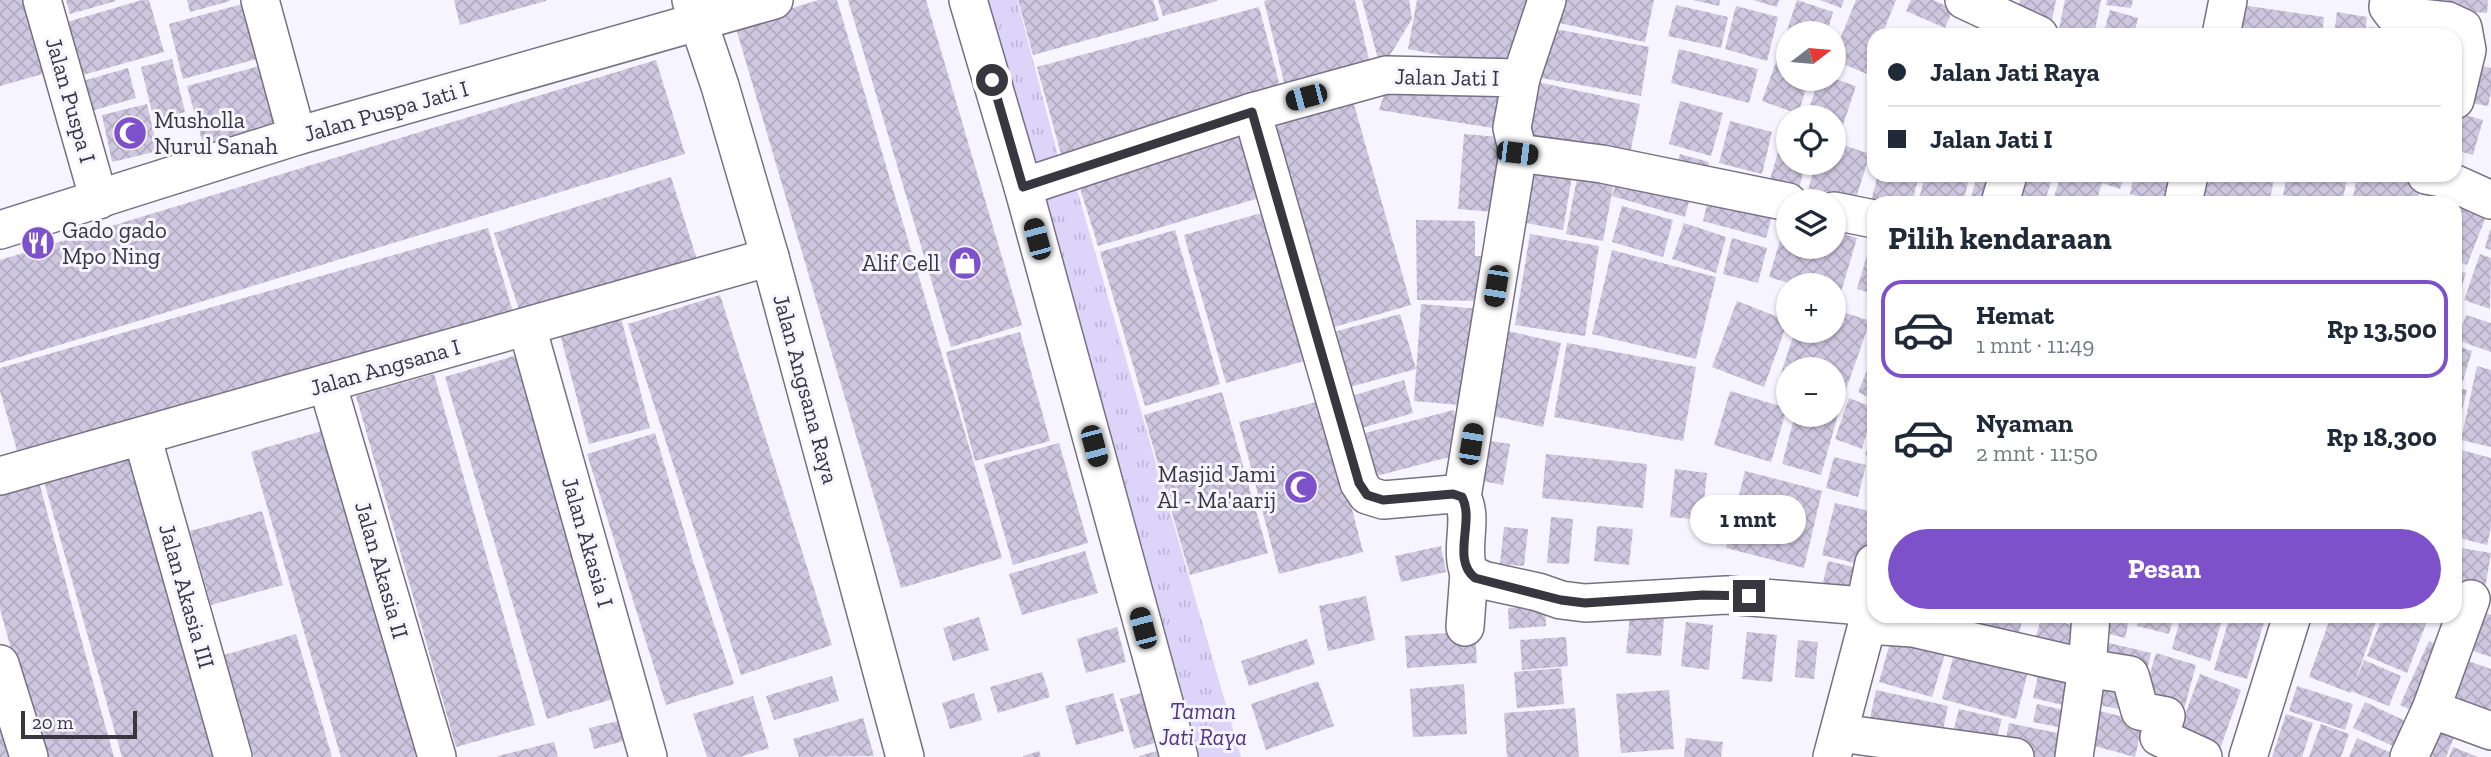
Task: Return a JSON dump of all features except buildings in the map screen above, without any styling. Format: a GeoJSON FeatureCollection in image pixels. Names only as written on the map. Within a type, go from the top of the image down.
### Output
{"type":"FeatureCollection","features":[{"type":"Feature","properties":{"kind":"street","name":"Jalan Puspa I"},"geometry":{"type":"LineString","coordinates":[[41,0],[99,200]]}},
{"type":"Feature","properties":{"kind":"street"},"geometry":{"type":"LineString","coordinates":[[260,0],[297,136]]}},
{"type":"Feature","properties":{"kind":"street","name":"Jalan Puspa Jati I"},"geometry":{"type":"LineString","coordinates":[[0,230],[696,11],[774,0]]}},
{"type":"Feature","properties":{"kind":"street"},"geometry":{"type":"LineString","coordinates":[[968,0],[1023,187],[1179,757]]}},
{"type":"Feature","properties":{"kind":"street","name":"Jalan Jati I"},"geometry":{"type":"LineString","coordinates":[[1462,497],[1517,153],[1511,128],[1521,78],[1547,0]]}},
{"type":"Feature","properties":{"kind":"street"},"geometry":{"type":"LineString","coordinates":[[1964,0],[2024,28]]}},
{"type":"Feature","properties":{"kind":"street"},"geometry":{"type":"LineString","coordinates":[[2222,28],[2228,0]]}},
{"type":"Feature","properties":{"kind":"street"},"geometry":{"type":"LineString","coordinates":[[2389,0],[2388,7],[2394,15],[2448,22],[2463,27],[2467,50],[2462,71]]}},
{"type":"Feature","properties":{"kind":"street","name":"Jalan Angsana Raya"},"geometry":{"type":"LineString","coordinates":[[696,11],[770,257],[905,757]]}},
{"type":"Feature","properties":{"kind":"street","name":"Jalan Jati I"},"geometry":{"type":"LineString","coordinates":[[1023,187],[1252,112],[1390,75],[1521,78]]}},
{"type":"Feature","properties":{"kind":"street"},"geometry":{"type":"LineString","coordinates":[[1252,112],[1362,489],[1367,495],[1383,500],[1453,494],[1462,497],[1466,507],[1464,557],[1469,573],[1465,627]]}},
{"type":"Feature","properties":{"kind":"street"},"geometry":{"type":"LineString","coordinates":[[1517,153],[1602,164],[1776,200]]}},
{"type":"Feature","properties":{"kind":"street"},"geometry":{"type":"LineString","coordinates":[[2433,182],[2491,200]]}},
{"type":"Feature","properties":{"kind":"street"},"geometry":{"type":"LineString","coordinates":[[1846,213],[1867,218]]}},
{"type":"Feature","properties":{"kind":"street","name":"Jalan Angsana I"},"geometry":{"type":"LineString","coordinates":[[0,476],[770,257]]}},
{"type":"Feature","properties":{"kind":"street","name":"Jalan Akasia I"},"geometry":{"type":"LineString","coordinates":[[527,327],[648,757]]}},
{"type":"Feature","properties":{"kind":"street","name":"Jalan Akasia II"},"geometry":{"type":"LineString","coordinates":[[327,383],[438,757]]}},
{"type":"Feature","properties":{"kind":"street","name":"Jalan Akasia III"},"geometry":{"type":"LineString","coordinates":[[142,436],[233,757]]}},
{"type":"Feature","properties":{"kind":"street"},"geometry":{"type":"LineString","coordinates":[[1469,573],[1483,580],[1561,600],[1585,603],[1726,595],[1851,605],[1865,618]]}},
{"type":"Feature","properties":{"kind":"street"},"geometry":{"type":"LineString","coordinates":[[2409,757],[2479,597]]}},
{"type":"Feature","properties":{"kind":"street"},"geometry":{"type":"LineString","coordinates":[[1867,606],[1836,745],[2015,757]]}},
{"type":"Feature","properties":{"kind":"street"},"geometry":{"type":"LineString","coordinates":[[1889,623],[2087,668],[2130,675],[2140,711],[2166,716],[2159,737],[2203,757]]}},
{"type":"Feature","properties":{"kind":"street"},"geometry":{"type":"LineString","coordinates":[[2074,757],[2090,623]]}},
{"type":"Feature","properties":{"kind":"street"},"geometry":{"type":"LineString","coordinates":[[2248,757],[2290,623]]}},
{"type":"Feature","properties":{"kind":"street"},"geometry":{"type":"LineString","coordinates":[[0,664],[29,757]]}},
{"type":"Feature","properties":{"kind":"street"},"geometry":{"type":"LineString","coordinates":[[2431,709],[2491,732]]}},
{"type":"Feature","properties":{"kind":"green space"},"geometry":{"type":"Polygon","coordinates":[[[975,0],[1017,0],[1061,167],[1027,178],[975,0]]]}},
{"type":"Feature","properties":{"kind":"green space","name":"Taman Jati Raya"},"geometry":{"type":"Polygon","coordinates":[[[1073,176],[1241,757],[1185,757],[1032,190],[1073,176]]]}},
{"type":"Feature","properties":{"kind":"place","name":"Musholla Nurul Sanah"},"geometry":{"type":"Point","coordinates":[130,133]}},
{"type":"Feature","properties":{"kind":"place","name":"Gado gado Mpo Ning"},"geometry":{"type":"Point","coordinates":[38,243]}},
{"type":"Feature","properties":{"kind":"place","name":"Alif Cell"},"geometry":{"type":"Point","coordinates":[965,263]}},
{"type":"Feature","properties":{"kind":"place","name":"Masjid Jami Al - Ma'aarij"},"geometry":{"type":"Point","coordinates":[1301,487]}},
{"type":"Feature","properties":{"kind":"route"},"geometry":{"type":"LineString","coordinates":[[992,80],[1023,187],[1252,112],[1359,483],[1367,495],[1383,500],[1453,494],[1462,497],[1466,507],[1464,557],[1469,573],[1475,578],[1561,600],[1585,603],[1703,595],[1749,596]]}}]}
